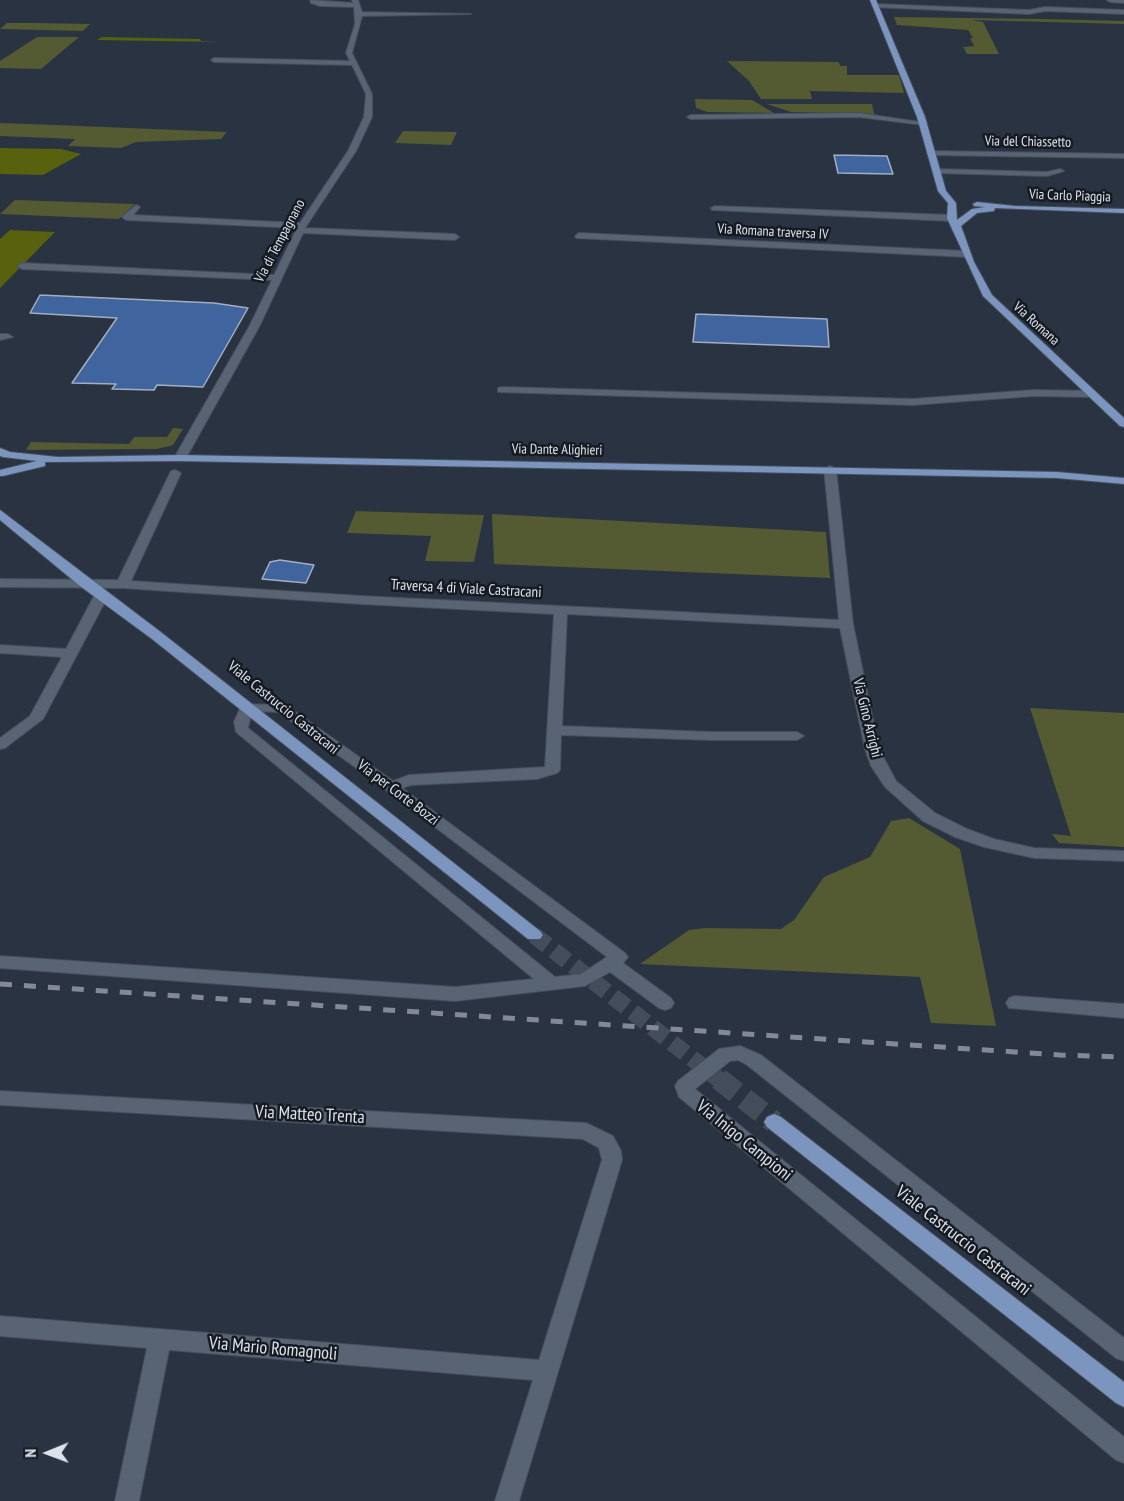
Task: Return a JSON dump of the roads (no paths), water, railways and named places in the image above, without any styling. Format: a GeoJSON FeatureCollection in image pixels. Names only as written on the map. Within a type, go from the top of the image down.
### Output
{"type":"FeatureCollection","features":[{"type":"Feature","properties":{"kind":"main road"},"geometry":{"type":"LineString","coordinates":[[874,3],[923,123],[942,185],[966,204],[954,222]]}},
{"type":"Feature","properties":{"kind":"main road","name":"Via Carlo Piaggia"},"geometry":{"type":"LineString","coordinates":[[966,204],[1015,208],[1124,211]]}},
{"type":"Feature","properties":{"kind":"main road","name":"Via Romana"},"geometry":{"type":"LineString","coordinates":[[966,204],[954,222],[981,287],[993,302],[1124,424]]}},
{"type":"Feature","properties":{"kind":"main road"},"geometry":{"type":"LineString","coordinates":[[1,473],[9,466],[10,460],[4,453]]}},
{"type":"Feature","properties":{"kind":"main road","name":"Via Dante Alighieri"},"geometry":{"type":"LineString","coordinates":[[4,453],[58,460],[180,458],[830,470],[1057,475],[1124,481]]}},
{"type":"Feature","properties":{"kind":"main road","name":"Via Dante Alighieri"},"geometry":{"type":"LineString","coordinates":[[1,473],[58,460]]}},
{"type":"Feature","properties":{"kind":"main road","name":"Via Dante Alighieri"},"geometry":{"type":"LineString","coordinates":[[1057,475],[1124,470]]}},
{"type":"Feature","properties":{"kind":"main road","name":"Viale Castruccio Castracani"},"geometry":{"type":"LineString","coordinates":[[1,514],[85,584],[158,636],[534,935]]}},
{"type":"Feature","properties":{"kind":"main road","name":"Viale Castruccio Castracani"},"geometry":{"type":"LineString","coordinates":[[774,1122],[1124,1396]]}},
{"type":"Feature","properties":{"kind":"street"},"geometry":{"type":"LineString","coordinates":[[313,0],[320,4],[468,14]]}},
{"type":"Feature","properties":{"kind":"street"},"geometry":{"type":"LineString","coordinates":[[1110,0],[1124,0]]}},
{"type":"Feature","properties":{"kind":"street"},"geometry":{"type":"LineString","coordinates":[[874,3],[1029,12],[1045,9],[1124,12]]}},
{"type":"Feature","properties":{"kind":"street","name":"Via di Tempagnano"},"geometry":{"type":"LineString","coordinates":[[180,458],[255,325],[301,228],[351,151],[368,117],[369,94],[349,53],[357,30],[358,6]]}},
{"type":"Feature","properties":{"kind":"street"},"geometry":{"type":"LineString","coordinates":[[214,60],[354,63]]}},
{"type":"Feature","properties":{"kind":"street"},"geometry":{"type":"LineString","coordinates":[[691,117],[859,115],[923,123]]}},
{"type":"Feature","properties":{"kind":"street","name":"Via del Chiassetto"},"geometry":{"type":"LineString","coordinates":[[931,153],[1124,156]]}},
{"type":"Feature","properties":{"kind":"street"},"geometry":{"type":"LineString","coordinates":[[937,171],[1047,174],[1060,171]]}},
{"type":"Feature","properties":{"kind":"street"},"geometry":{"type":"LineString","coordinates":[[136,207],[126,217],[455,237]]}},
{"type":"Feature","properties":{"kind":"street"},"geometry":{"type":"LineString","coordinates":[[715,208],[954,222]]}},
{"type":"Feature","properties":{"kind":"street","name":"Via Romana traversa IV"},"geometry":{"type":"LineString","coordinates":[[579,236],[967,254]]}},
{"type":"Feature","properties":{"kind":"street"},"geometry":{"type":"LineString","coordinates":[[22,266],[277,278]]}},
{"type":"Feature","properties":{"kind":"street"},"geometry":{"type":"LineString","coordinates":[[502,390],[912,402],[1034,393],[1092,394]]}},
{"type":"Feature","properties":{"kind":"street","name":"Via Gino Arrighi"},"geometry":{"type":"LineString","coordinates":[[830,470],[846,624],[875,757],[890,784],[909,802],[947,827],[1003,847],[1122,861]]}},
{"type":"Feature","properties":{"kind":"street"},"geometry":{"type":"LineString","coordinates":[[123,584],[174,473]]}},
{"type":"Feature","properties":{"kind":"street","name":"Traversa 4 di Viale Castracani"},"geometry":{"type":"LineString","coordinates":[[0,583],[123,584],[362,600],[846,624]]}},
{"type":"Feature","properties":{"kind":"street"},"geometry":{"type":"LineString","coordinates":[[0,745],[36,719],[101,596]]}},
{"type":"Feature","properties":{"kind":"street"},"geometry":{"type":"LineString","coordinates":[[390,787],[409,780],[537,774],[552,770],[561,610]]}},
{"type":"Feature","properties":{"kind":"street"},"geometry":{"type":"LineString","coordinates":[[0,649],[72,654]]}},
{"type":"Feature","properties":{"kind":"street"},"geometry":{"type":"LineString","coordinates":[[247,707],[241,722],[241,729],[551,984]]}},
{"type":"Feature","properties":{"kind":"street","name":"Via per Corte Bozzi"},"geometry":{"type":"LineString","coordinates":[[247,707],[281,708],[619,957],[611,963]]}},
{"type":"Feature","properties":{"kind":"street"},"geometry":{"type":"LineString","coordinates":[[554,730],[710,736],[797,736]]}},
{"type":"Feature","properties":{"kind":"street"},"geometry":{"type":"LineString","coordinates":[[0,962],[455,994],[585,980],[611,963],[665,1003]]}},
{"type":"Feature","properties":{"kind":"street"},"geometry":{"type":"LineString","coordinates":[[1015,1003],[1124,1011]]}},
{"type":"Feature","properties":{"kind":"street","name":"Via Inigo Campioni"},"geometry":{"type":"LineString","coordinates":[[1124,1351],[754,1060],[740,1053],[726,1054],[685,1086],[686,1092],[693,1098],[1124,1452]]}},
{"type":"Feature","properties":{"kind":"street","name":"Via Matteo Trenta"},"geometry":{"type":"LineString","coordinates":[[0,1098],[586,1131],[606,1142],[611,1151],[612,1160],[546,1371]]}},
{"type":"Feature","properties":{"kind":"street","name":"Via Mario Romagnoli"},"geometry":{"type":"LineString","coordinates":[[0,1326],[546,1371]]}},
{"type":"Feature","properties":{"kind":"street"},"geometry":{"type":"LineString","coordinates":[[127,1501],[160,1339]]}},
{"type":"Feature","properties":{"kind":"street"},"geometry":{"type":"LineString","coordinates":[[507,1501],[546,1371]]}},
{"type":"Feature","properties":{"kind":"tunnel"},"geometry":{"type":"LineString","coordinates":[[534,935],[721,1081]]}},
{"type":"Feature","properties":{"kind":"tunnel"},"geometry":{"type":"LineString","coordinates":[[719,1079],[774,1122]]}},
{"type":"Feature","properties":{"kind":"railway"},"geometry":{"type":"LineString","coordinates":[[0,984],[1060,1055],[1124,1057]]}}]}
